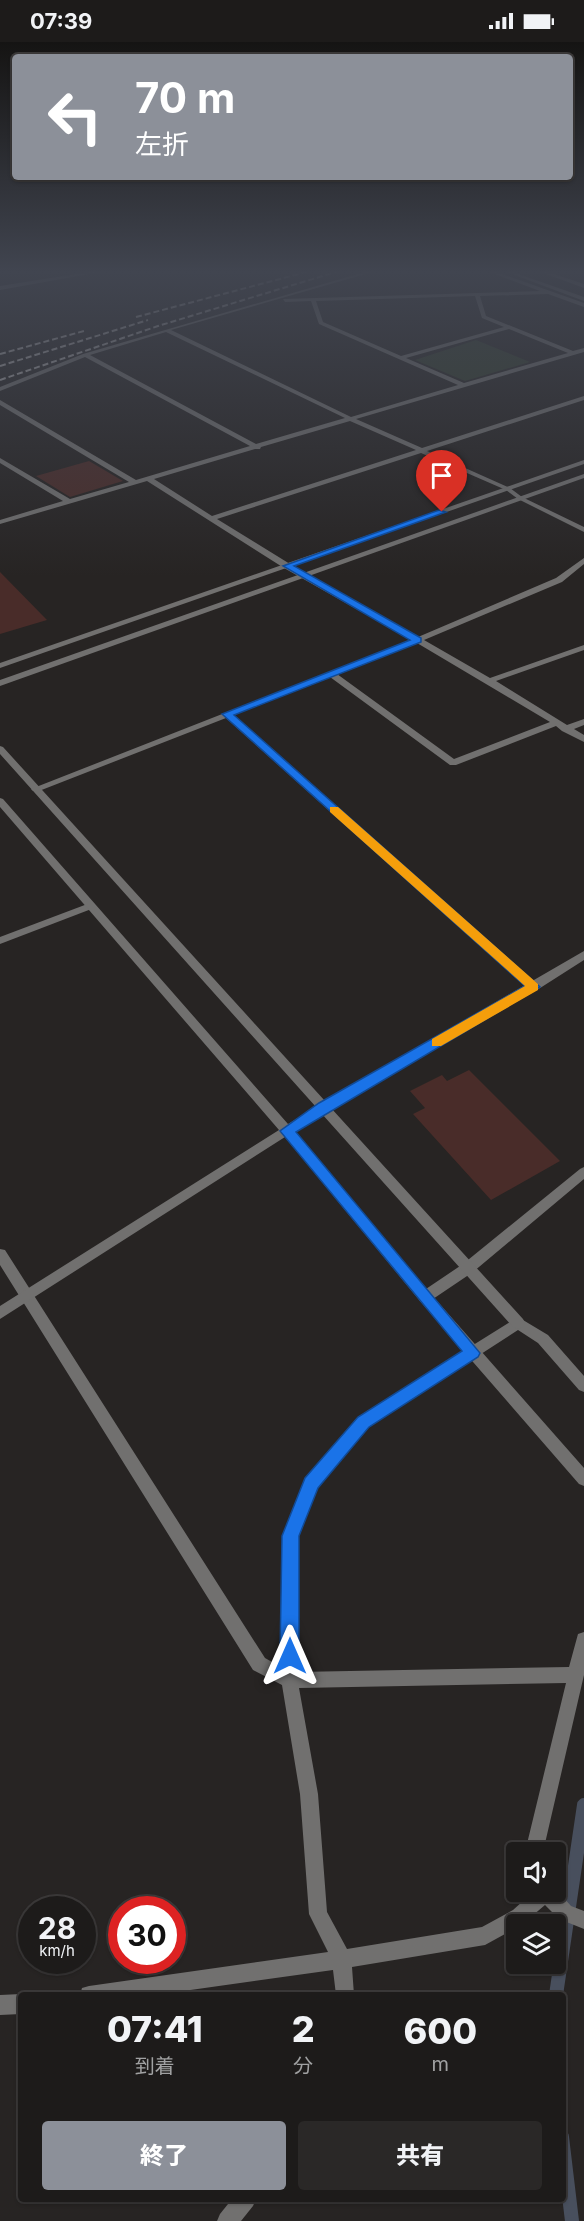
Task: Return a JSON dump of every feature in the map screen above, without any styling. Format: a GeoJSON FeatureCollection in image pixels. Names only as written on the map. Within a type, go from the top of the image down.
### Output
{"type":"FeatureCollection","features":[{"type":"Feature","properties":{"kind":"street"},"geometry":{"type":"LineString","coordinates":[[0,388],[39,373]]}},
{"type":"Feature","properties":{"kind":"street"},"geometry":{"type":"LineString","coordinates":[[118,373],[258,448]]}},
{"type":"Feature","properties":{"kind":"street"},"geometry":{"type":"LineString","coordinates":[[255,373],[353,420],[508,489],[520,498],[584,530]]}},
{"type":"Feature","properties":{"kind":"street"},"geometry":{"type":"LineString","coordinates":[[435,373],[465,386]]}},
{"type":"Feature","properties":{"kind":"street"},"geometry":{"type":"LineString","coordinates":[[0,522],[510,373]]}},
{"type":"Feature","properties":{"kind":"street"},"geometry":{"type":"LineString","coordinates":[[213,518],[584,398]]}},
{"type":"Feature","properties":{"kind":"street"},"geometry":{"type":"LineString","coordinates":[[0,402],[136,483]]}},
{"type":"Feature","properties":{"kind":"street"},"geometry":{"type":"LineString","coordinates":[[0,460],[68,501]]}},
{"type":"Feature","properties":{"kind":"street"},"geometry":{"type":"LineString","coordinates":[[0,666],[584,462]]}},
{"type":"Feature","properties":{"kind":"street"},"geometry":{"type":"LineString","coordinates":[[0,683],[584,476]]}},
{"type":"Feature","properties":{"kind":"street"},"geometry":{"type":"LineString","coordinates":[[149,479],[302,575],[489,681],[584,739]]}},
{"type":"Feature","properties":{"kind":"street"},"geometry":{"type":"LineString","coordinates":[[36,789],[418,640],[559,580],[584,560]]}},
{"type":"Feature","properties":{"kind":"street"},"geometry":{"type":"LineString","coordinates":[[489,681],[584,647]]}},
{"type":"Feature","properties":{"kind":"street"},"geometry":{"type":"LineString","coordinates":[[331,674],[453,763],[556,723]]}},
{"type":"Feature","properties":{"kind":"street"},"geometry":{"type":"LineString","coordinates":[[227,714],[533,987]]}},
{"type":"Feature","properties":{"kind":"street"},"geometry":{"type":"LineString","coordinates":[[565,729],[584,722]]}},
{"type":"Feature","properties":{"kind":"street"},"geometry":{"type":"LineString","coordinates":[[0,749],[518,1323],[543,1339],[584,1386]]}},
{"type":"Feature","properties":{"kind":"street"},"geometry":{"type":"LineString","coordinates":[[0,801],[287,1131],[472,1353],[584,1479]]}},
{"type":"Feature","properties":{"kind":"street"},"geometry":{"type":"LineString","coordinates":[[0,941],[90,906]]}},
{"type":"Feature","properties":{"kind":"street"},"geometry":{"type":"LineString","coordinates":[[0,1313],[324,1107],[533,987],[584,955]]}},
{"type":"Feature","properties":{"kind":"street"},"geometry":{"type":"LineString","coordinates":[[425,1297],[468,1268],[584,1172]]}},
{"type":"Feature","properties":{"kind":"street"},"geometry":{"type":"LineString","coordinates":[[0,1254],[259,1664],[289,1680],[574,1675]]}},
{"type":"Feature","properties":{"kind":"street"},"geometry":{"type":"LineString","coordinates":[[345,1992],[342,1959],[318,1914],[309,1794],[289,1680],[291,1536],[311,1483],[363,1422],[518,1323]]}},
{"type":"Feature","properties":{"kind":"street"},"geometry":{"type":"LineString","coordinates":[[536,1842],[584,1640]]}},
{"type":"Feature","properties":{"kind":"street"},"geometry":{"type":"LineString","coordinates":[[110,1992],[485,1936],[519,1916],[535,1902]]}},
{"type":"Feature","properties":{"kind":"street"},"geometry":{"type":"LineString","coordinates":[[555,1902],[565,1913],[584,1920]]}},
{"type":"Feature","properties":{"kind":"street"},"geometry":{"type":"LineString","coordinates":[[0,2005],[18,2004]]}},
{"type":"Feature","properties":{"kind":"street"},"geometry":{"type":"LineString","coordinates":[[227,2221],[243,2202]]}},
{"type":"Feature","properties":{"kind":"green space"},"geometry":{"type":"Polygon","coordinates":[[[445,373],[493,373],[465,381],[445,373]]]}},
{"type":"Feature","properties":{"kind":"building"},"geometry":{"type":"Polygon","coordinates":[[[89,461],[123,481],[70,497],[36,476],[89,461]]]}},
{"type":"Feature","properties":{"kind":"building"},"geometry":{"type":"Polygon","coordinates":[[[0,572],[47,620],[0,634],[0,572]]]}},
{"type":"Feature","properties":{"kind":"building"},"geometry":{"type":"Polygon","coordinates":[[[469,1070],[560,1161],[491,1200],[413,1114],[425,1108],[410,1091],[442,1075],[447,1081],[469,1070]]]}},
{"type":"Feature","properties":{"kind":"waterway"},"geometry":{"type":"LineString","coordinates":[[556,1992],[584,1805]]}},
{"type":"Feature","properties":{"kind":"waterway"},"geometry":{"type":"LineString","coordinates":[[566,2171],[572,2221]]}},
{"type":"Feature","properties":{"kind":"railway"},"geometry":{"type":"LineString","coordinates":[[0,380],[21,373]]}},
{"type":"Feature","properties":{"kind":"slow traffic"},"geometry":{"type":"LineString","coordinates":[[334,810],[533,987],[437,1042]]}},
{"type":"Feature","properties":{"kind":"route"},"geometry":{"type":"LineString","coordinates":[[290,1656],[291,1536],[311,1483],[363,1422],[472,1353],[287,1131],[324,1107],[533,987],[227,714],[418,640],[287,566],[442,512]]}}]}
